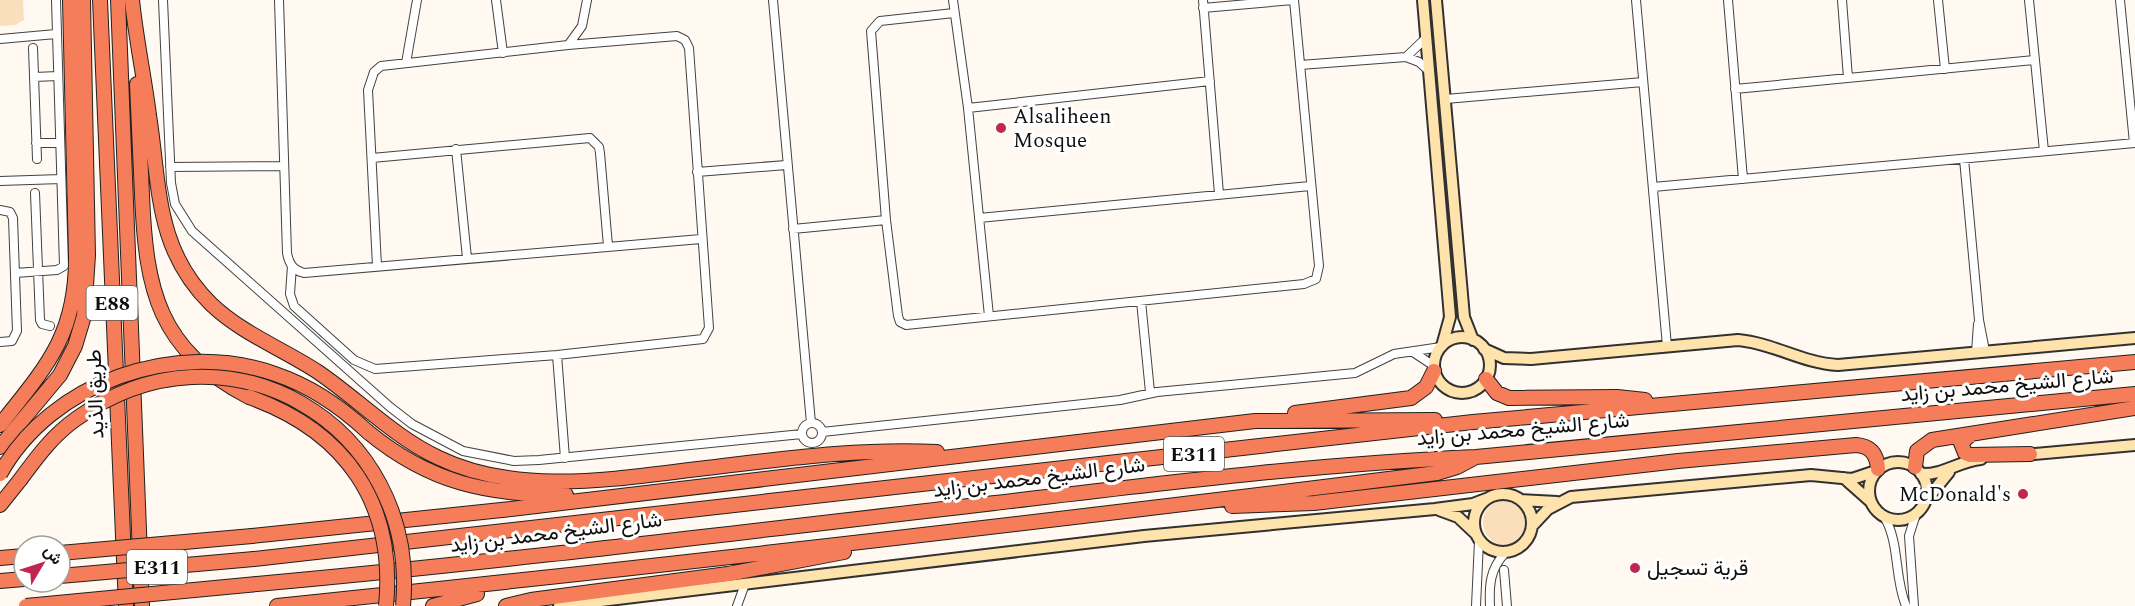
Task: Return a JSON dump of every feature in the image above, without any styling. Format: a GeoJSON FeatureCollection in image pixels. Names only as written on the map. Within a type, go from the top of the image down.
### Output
{"type":"FeatureCollection","features":[{"type":"Feature","properties":{"kind":"highway"},"geometry":{"type":"LineString","coordinates":[[0,425],[53,355],[62,337],[74,298],[76,258],[70,0]]}},
{"type":"Feature","properties":{"kind":"highway"},"geometry":{"type":"LineString","coordinates":[[0,447],[60,375],[80,332],[87,300],[82,0]]}},
{"type":"Feature","properties":{"kind":"highway","name":"طريق الذيد"},"geometry":{"type":"LineString","coordinates":[[100,0],[126,606]]}},
{"type":"Feature","properties":{"kind":"highway","name":"طريق الذيد"},"geometry":{"type":"LineString","coordinates":[[118,0],[142,606]]}},
{"type":"Feature","properties":{"kind":"highway"},"geometry":{"type":"LineString","coordinates":[[132,0],[150,116],[160,212],[167,237],[179,263],[193,284],[211,304],[232,321],[316,371],[392,430],[440,459],[495,476],[551,480],[657,474],[834,454],[921,452],[966,454]]}},
{"type":"Feature","properties":{"kind":"highway"},"geometry":{"type":"LineString","coordinates":[[136,36],[143,238],[150,282],[167,323],[187,350],[211,374],[249,397],[282,410],[311,427],[329,442],[360,477],[382,530],[388,568],[386,606]]}},
{"type":"Feature","properties":{"kind":"highway"},"geometry":{"type":"LineString","coordinates":[[0,474],[26,437],[75,398],[113,379],[163,365],[219,362],[274,373],[324,397],[411,463],[434,475],[477,488],[512,494],[622,495]]}},
{"type":"Feature","properties":{"kind":"highway","name":"شارع الشيخ محمد بن زايد"},"geometry":{"type":"LineString","coordinates":[[72,575],[254,558],[1473,422],[2135,362]]}},
{"type":"Feature","properties":{"kind":"highway"},"geometry":{"type":"LineString","coordinates":[[72,552],[511,509],[1255,421],[1304,412],[1402,401],[1419,393],[1434,369]]}},
{"type":"Feature","properties":{"kind":"highway"},"geometry":{"type":"LineString","coordinates":[[1487,377],[1497,393],[1509,398],[1617,397],[1662,404]]}},
{"type":"Feature","properties":{"kind":"highway"},"geometry":{"type":"LineString","coordinates":[[0,505],[54,437],[76,419],[124,394],[157,384],[190,378],[212,378],[257,385],[288,397],[318,413],[352,443],[373,470],[398,526],[404,553],[403,606]]}},
{"type":"Feature","properties":{"kind":"highway","name":"شارع الشيخ محمد بن زايد"},"geometry":{"type":"LineString","coordinates":[[21,606],[413,570],[1229,476],[1370,462],[1476,457],[2135,394]]}},
{"type":"Feature","properties":{"kind":"highway"},"geometry":{"type":"LineString","coordinates":[[1918,471],[1917,451],[1926,442],[2135,408]]}},
{"type":"Feature","properties":{"kind":"highway"},"geometry":{"type":"LineString","coordinates":[[1255,421],[1390,418],[1473,422]]}},
{"type":"Feature","properties":{"kind":"highway"},"geometry":{"type":"LineString","coordinates":[[1969,436],[1961,443],[1965,453],[2030,454]]}},
{"type":"Feature","properties":{"kind":"highway"},"geometry":{"type":"LineString","coordinates":[[1188,504],[1247,506],[1314,503],[1667,463],[1856,445],[1866,447],[1874,453],[1877,470]]}},
{"type":"Feature","properties":{"kind":"highway"},"geometry":{"type":"LineString","coordinates":[[278,606],[573,576],[1188,504],[1437,473],[1458,467],[1476,457]]}},
{"type":"Feature","properties":{"kind":"highway"},"geometry":{"type":"LineString","coordinates":[[506,606],[531,600],[728,574],[902,538]]}},
{"type":"Feature","properties":{"kind":"highway"},"geometry":{"type":"LineString","coordinates":[[433,606],[459,597],[526,587],[573,576]]}},
{"type":"Feature","properties":{"kind":"street"},"geometry":{"type":"LineString","coordinates":[[15,273],[57,270],[64,266],[56,0]]}},
{"type":"Feature","properties":{"kind":"street"},"geometry":{"type":"LineString","coordinates":[[163,0],[170,167],[175,204],[192,231],[412,424],[438,440],[489,458],[514,461],[802,434]]}},
{"type":"Feature","properties":{"kind":"street"},"geometry":{"type":"LineString","coordinates":[[279,0],[287,253],[292,266],[290,294],[294,306],[354,360],[364,366],[380,369],[557,355],[699,340],[706,336],[710,328],[701,238],[688,48],[685,40],[677,36],[568,45],[381,66],[369,80],[377,266]]}},
{"type":"Feature","properties":{"kind":"street"},"geometry":{"type":"LineString","coordinates":[[406,63],[417,0]]}},
{"type":"Feature","properties":{"kind":"street"},"geometry":{"type":"LineString","coordinates":[[496,0],[503,52]]}},
{"type":"Feature","properties":{"kind":"street"},"geometry":{"type":"LineString","coordinates":[[568,45],[582,26],[586,0]]}},
{"type":"Feature","properties":{"kind":"street"},"geometry":{"type":"LineString","coordinates":[[772,0],[810,423]]}},
{"type":"Feature","properties":{"kind":"street"},"geometry":{"type":"LineString","coordinates":[[953,0],[968,108],[988,316]]}},
{"type":"Feature","properties":{"kind":"street"},"geometry":{"type":"LineString","coordinates":[[954,14],[880,21],[871,31],[886,220],[900,322],[906,325],[1141,301],[1311,283],[1316,279],[1319,266],[1294,0],[1203,4],[1219,194]]}},
{"type":"Feature","properties":{"kind":"street"},"geometry":{"type":"LineString","coordinates":[[1423,0],[1450,317],[1434,369]]}},
{"type":"Feature","properties":{"kind":"street"},"geometry":{"type":"LineString","coordinates":[[1436,0],[1464,316],[1473,340]]}},
{"type":"Feature","properties":{"kind":"street"},"geometry":{"type":"LineString","coordinates":[[1636,0],[1667,346]]}},
{"type":"Feature","properties":{"kind":"street"},"geometry":{"type":"LineString","coordinates":[[1728,0],[1743,179]]}},
{"type":"Feature","properties":{"kind":"street"},"geometry":{"type":"LineString","coordinates":[[1842,0],[1848,78]]}},
{"type":"Feature","properties":{"kind":"street"},"geometry":{"type":"LineString","coordinates":[[1938,0],[1945,69]]}},
{"type":"Feature","properties":{"kind":"street"},"geometry":{"type":"LineString","coordinates":[[2029,0],[2043,152]]}},
{"type":"Feature","properties":{"kind":"street"},"geometry":{"type":"LineString","coordinates":[[1653,187],[2134,143],[2120,0]]}},
{"type":"Feature","properties":{"kind":"street"},"geometry":{"type":"LineString","coordinates":[[0,39],[56,34]]}},
{"type":"Feature","properties":{"kind":"street"},"geometry":{"type":"LineString","coordinates":[[1406,57],[1426,38]]}},
{"type":"Feature","properties":{"kind":"street"},"geometry":{"type":"LineString","coordinates":[[33,48],[37,159]]}},
{"type":"Feature","properties":{"kind":"street"},"geometry":{"type":"LineString","coordinates":[[1300,65],[1406,57],[1419,62],[1429,71]]}},
{"type":"Feature","properties":{"kind":"street"},"geometry":{"type":"LineString","coordinates":[[1735,89],[2035,60]]}},
{"type":"Feature","properties":{"kind":"street"},"geometry":{"type":"LineString","coordinates":[[34,77],[58,76]]}},
{"type":"Feature","properties":{"kind":"street"},"geometry":{"type":"LineString","coordinates":[[968,108],[1210,81]]}},
{"type":"Feature","properties":{"kind":"street"},"geometry":{"type":"LineString","coordinates":[[1446,99],[1643,82]]}},
{"type":"Feature","properties":{"kind":"street"},"geometry":{"type":"LineString","coordinates":[[372,158],[590,138],[599,147],[608,246]]}},
{"type":"Feature","properties":{"kind":"street"},"geometry":{"type":"LineString","coordinates":[[36,143],[60,143]]}},
{"type":"Feature","properties":{"kind":"street"},"geometry":{"type":"LineString","coordinates":[[456,149],[467,258]]}},
{"type":"Feature","properties":{"kind":"street"},"geometry":{"type":"LineString","coordinates":[[1964,159],[1980,351]]}},
{"type":"Feature","properties":{"kind":"street"},"geometry":{"type":"LineString","coordinates":[[697,172],[786,165]]}},
{"type":"Feature","properties":{"kind":"street"},"geometry":{"type":"LineString","coordinates":[[170,167],[284,166]]}},
{"type":"Feature","properties":{"kind":"street"},"geometry":{"type":"LineString","coordinates":[[0,181],[61,179]]}},
{"type":"Feature","properties":{"kind":"street"},"geometry":{"type":"LineString","coordinates":[[979,218],[1310,186]]}},
{"type":"Feature","properties":{"kind":"street"},"geometry":{"type":"LineString","coordinates":[[1440,192],[1449,218],[1457,218]]}},
{"type":"Feature","properties":{"kind":"street"},"geometry":{"type":"LineString","coordinates":[[35,193],[40,321],[50,326]]}},
{"type":"Feature","properties":{"kind":"street"},"geometry":{"type":"LineString","coordinates":[[0,210],[7,210],[12,215],[16,335],[12,341],[0,342]]}},
{"type":"Feature","properties":{"kind":"street"},"geometry":{"type":"LineString","coordinates":[[793,229],[886,220]]}},
{"type":"Feature","properties":{"kind":"street"},"geometry":{"type":"LineString","coordinates":[[292,266],[304,273],[701,238]]}},
{"type":"Feature","properties":{"kind":"street"},"geometry":{"type":"LineString","coordinates":[[1141,301],[1150,392]]}},
{"type":"Feature","properties":{"kind":"street"},"geometry":{"type":"LineString","coordinates":[[822,432],[1120,400],[1150,392],[1356,373],[1394,354],[1441,346],[1460,337],[1473,340],[1484,349],[1504,358],[1527,359]]}},
{"type":"Feature","properties":{"kind":"street"},"geometry":{"type":"LineString","coordinates":[[1411,352],[1434,369],[1443,386],[1458,393],[1474,391],[1504,363],[1667,346],[1745,341],[1807,361],[1838,364],[2135,338]]}},
{"type":"Feature","properties":{"kind":"street"},"geometry":{"type":"LineString","coordinates":[[1484,349],[1490,365],[1487,377]]}},
{"type":"Feature","properties":{"kind":"street"},"geometry":{"type":"LineString","coordinates":[[557,355],[565,458]]}},
{"type":"Feature","properties":{"kind":"street"},"geometry":{"type":"LineString","coordinates":[[810,423],[817,424],[822,432],[820,439],[813,443],[806,441],[802,434],[804,427],[810,423]]}},
{"type":"Feature","properties":{"kind":"street"},"geometry":{"type":"LineString","coordinates":[[558,606],[1144,536],[1436,509],[1504,494],[1521,500],[1557,502],[1579,496],[1811,475],[1861,478],[1893,462],[1918,471],[1938,473],[1968,460],[2135,445]]}},
{"type":"Feature","properties":{"kind":"street"},"geometry":{"type":"LineString","coordinates":[[1914,606],[1909,536],[1916,514],[1954,467]]}},
{"type":"Feature","properties":{"kind":"street"},"geometry":{"type":"LineString","coordinates":[[1870,501],[1869,485],[1877,470]]}},
{"type":"Feature","properties":{"kind":"street"},"geometry":{"type":"LineString","coordinates":[[1918,471],[1927,487],[1925,502]]}},
{"type":"Feature","properties":{"kind":"street"},"geometry":{"type":"LineString","coordinates":[[1844,478],[1885,518],[1894,539],[1898,581],[1906,606]]}},
{"type":"Feature","properties":{"kind":"street"},"geometry":{"type":"LineString","coordinates":[[1476,606],[1475,514],[1486,499]]}},
{"type":"Feature","properties":{"kind":"street"},"geometry":{"type":"LineString","coordinates":[[1521,500],[1528,507],[1532,526]]}},
{"type":"Feature","properties":{"kind":"street"},"geometry":{"type":"LineString","coordinates":[[1490,606],[1490,578],[1496,564],[1505,553],[1524,545],[1532,526],[1557,502]]}},
{"type":"Feature","properties":{"kind":"street"},"geometry":{"type":"LineString","coordinates":[[1436,509],[1458,517],[1486,548],[1505,553]]}},
{"type":"Feature","properties":{"kind":"street"},"geometry":{"type":"LineString","coordinates":[[1885,518],[1901,520],[1916,514]]}},
{"type":"Feature","properties":{"kind":"street"},"geometry":{"type":"LineString","coordinates":[[1504,570],[1507,606]]}},
{"type":"Feature","properties":{"kind":"street"},"geometry":{"type":"LineString","coordinates":[[737,606],[744,584]]}},
{"type":"Feature","properties":{"kind":"sand"},"geometry":{"type":"Polygon","coordinates":[[[0,0],[23,0],[24,20],[15,25],[0,26],[0,0]]]}},
{"type":"Feature","properties":{"kind":"sand"},"geometry":{"type":"Polygon","coordinates":[[[1507,498],[1524,505],[1531,522],[1524,539],[1507,546],[1490,539],[1483,522],[1490,505],[1507,498]]]}},
{"type":"Feature","properties":{"kind":"place","name":"Alsaliheen Mosque"},"geometry":{"type":"Point","coordinates":[1001,128]}},
{"type":"Feature","properties":{"kind":"place","name":"McDonald's"},"geometry":{"type":"Point","coordinates":[2023,494]}},
{"type":"Feature","properties":{"kind":"place","name":"قرية تسجيل"},"geometry":{"type":"Point","coordinates":[1635,568]}}]}
